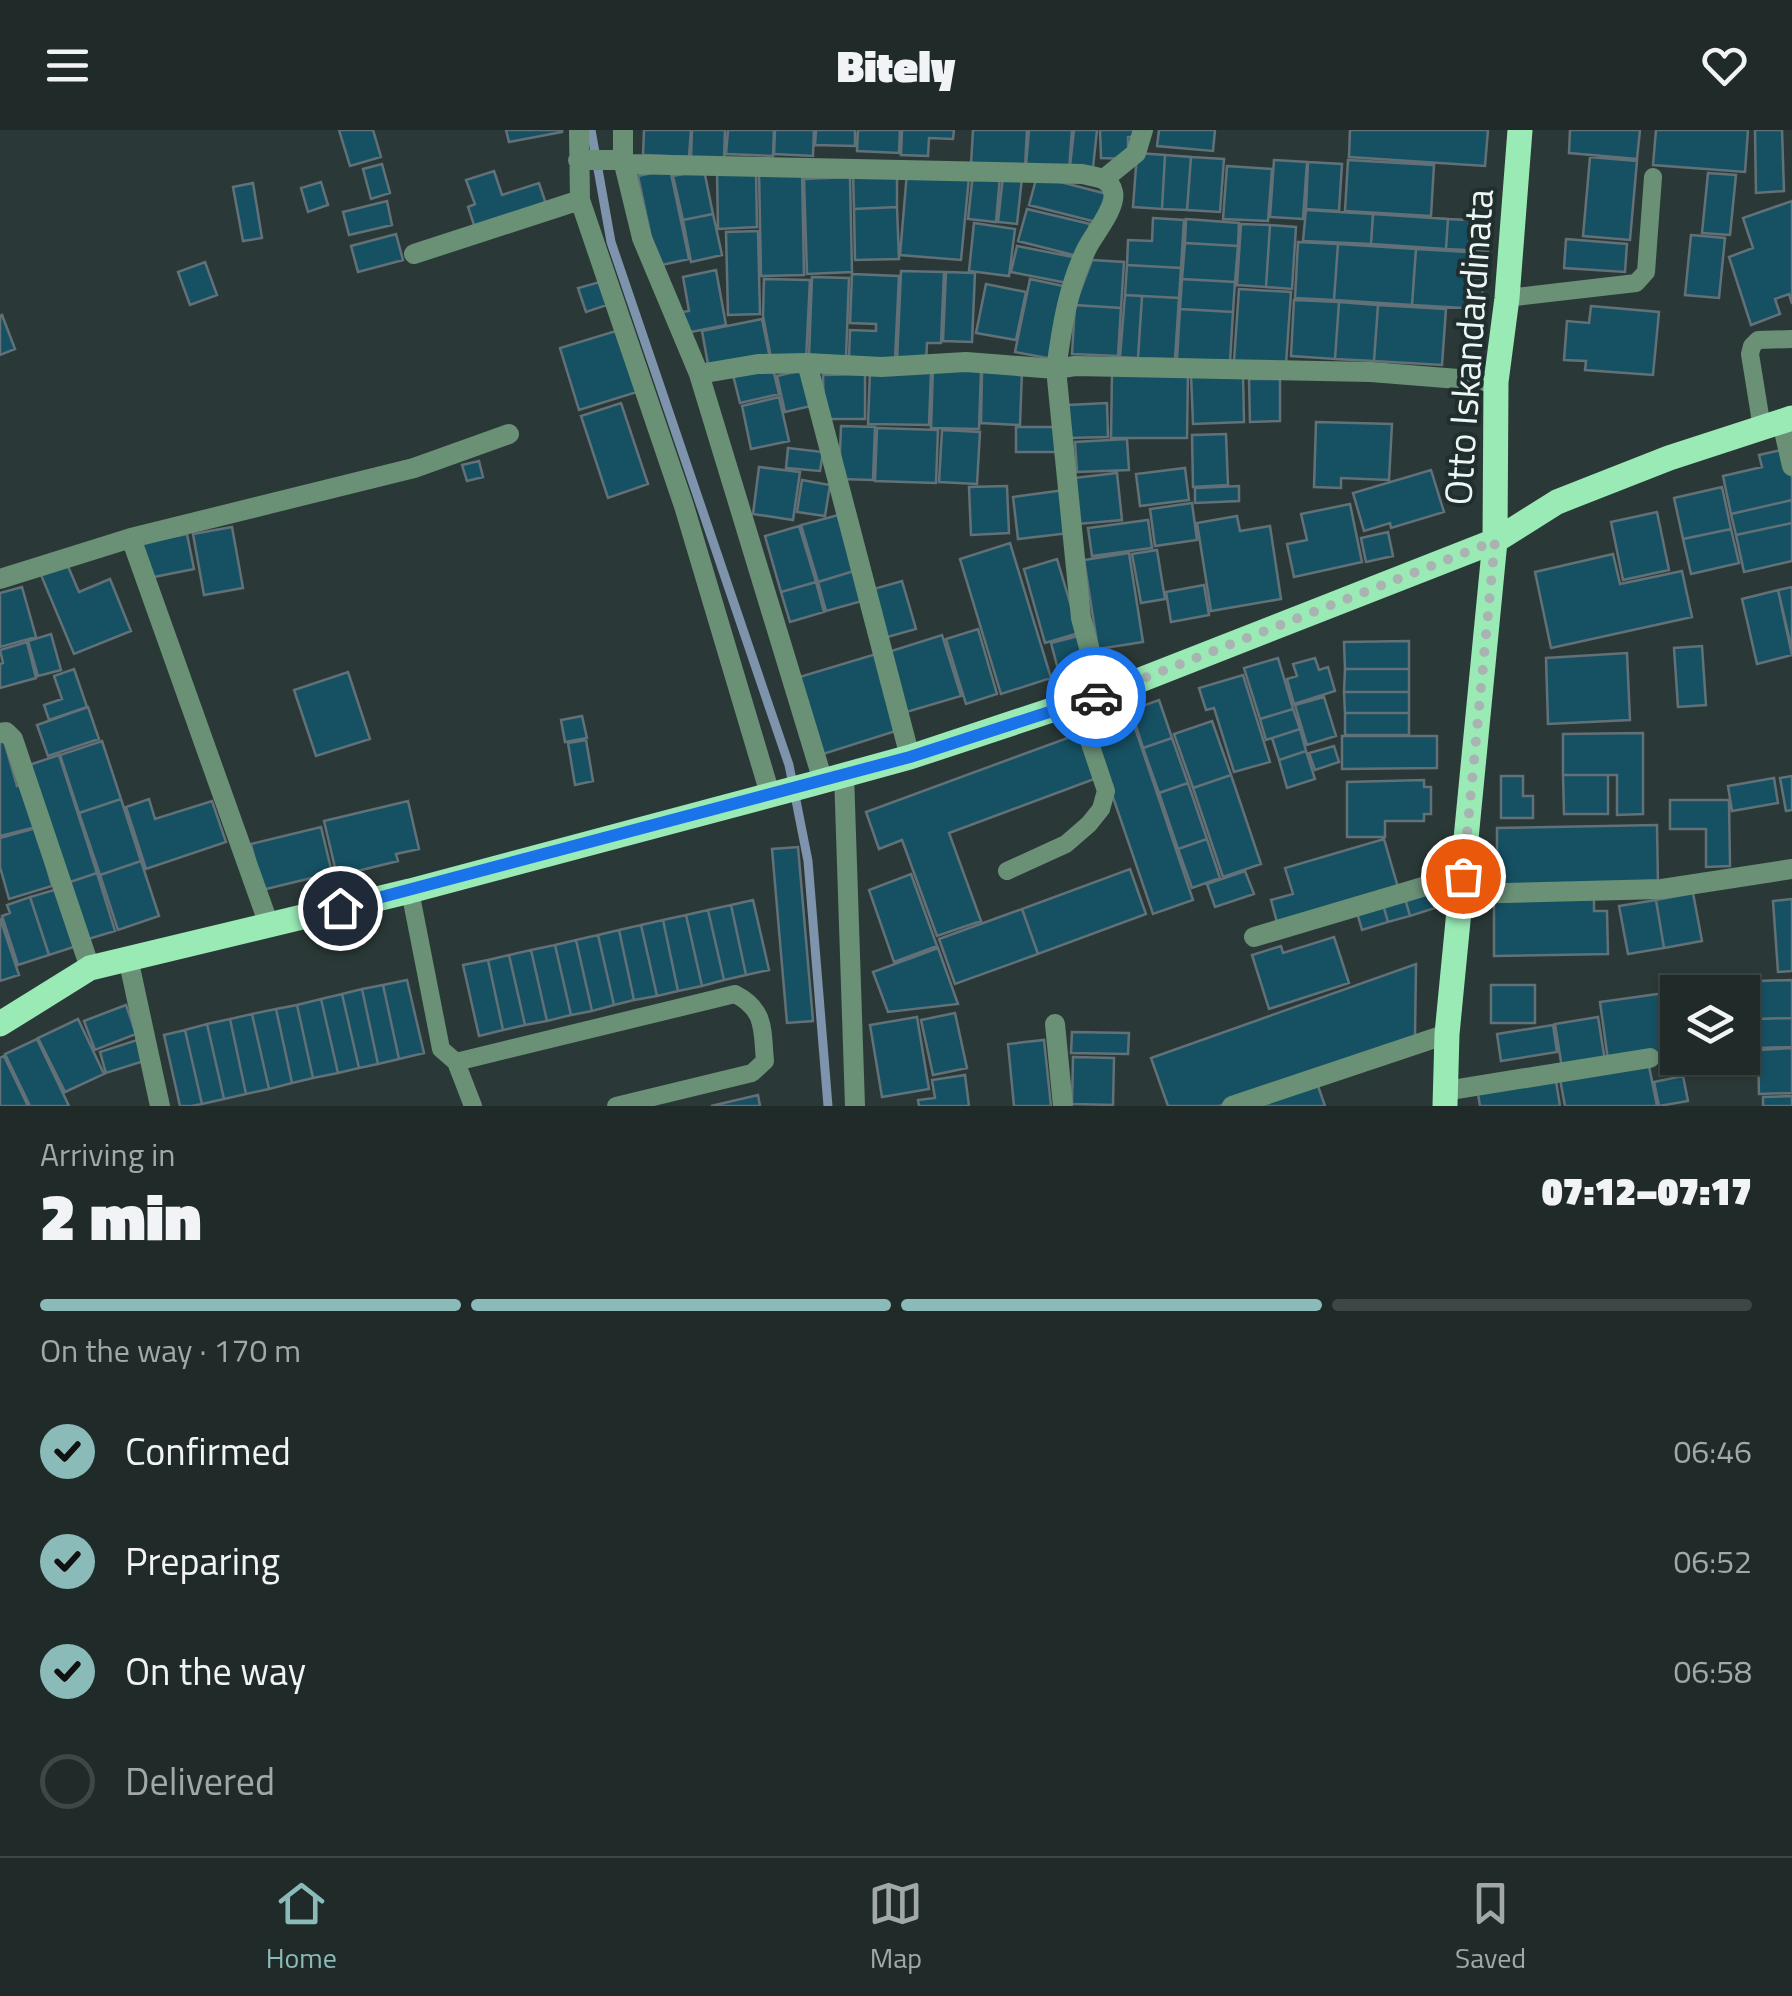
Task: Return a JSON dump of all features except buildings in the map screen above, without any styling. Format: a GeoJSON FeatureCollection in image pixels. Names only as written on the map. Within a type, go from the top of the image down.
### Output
{"type":"FeatureCollection","features":[{"type":"Feature","properties":{"kind":"main road","name":"Otto Iskandardinata"},"geometry":{"type":"LineString","coordinates":[[1445,1098],[1447,1034],[1495,541],[1496,382],[1520,130]]}},
{"type":"Feature","properties":{"kind":"main road"},"geometry":{"type":"LineString","coordinates":[[0,1024],[90,968],[410,891],[826,780],[1102,695],[1495,541],[1557,502],[1669,458],[1779,422]]}},
{"type":"Feature","properties":{"kind":"street"},"geometry":{"type":"LineString","coordinates":[[579,130],[585,161],[580,200],[776,792]]}},
{"type":"Feature","properties":{"kind":"street"},"geometry":{"type":"LineString","coordinates":[[622,130],[622,161],[642,238],[699,374],[826,780],[855,1106]]}},
{"type":"Feature","properties":{"kind":"street"},"geometry":{"type":"LineString","coordinates":[[1104,178],[1136,153],[1143,130]]}},
{"type":"Feature","properties":{"kind":"street"},"geometry":{"type":"LineString","coordinates":[[585,161],[1082,174],[1104,178],[1113,188],[1114,198],[1086,249],[1064,308],[1056,369],[1080,618],[1102,695]]}},
{"type":"Feature","properties":{"kind":"street"},"geometry":{"type":"LineString","coordinates":[[414,254],[580,200]]}},
{"type":"Feature","properties":{"kind":"street"},"geometry":{"type":"LineString","coordinates":[[699,374],[758,364],[807,362],[881,367],[966,362],[1056,369],[1075,366],[1370,372],[1496,382]]}},
{"type":"Feature","properties":{"kind":"street"},"geometry":{"type":"LineString","coordinates":[[807,362],[910,757]]}},
{"type":"Feature","properties":{"kind":"street"},"geometry":{"type":"LineString","coordinates":[[1779,422],[1792,466]]}},
{"type":"Feature","properties":{"kind":"street"},"geometry":{"type":"LineString","coordinates":[[0,579],[131,538],[414,468],[509,434]]}},
{"type":"Feature","properties":{"kind":"street"},"geometry":{"type":"LineString","coordinates":[[131,538],[269,925]]}},
{"type":"Feature","properties":{"kind":"street"},"geometry":{"type":"LineString","coordinates":[[0,733],[6,732],[14,739],[90,968]]}},
{"type":"Feature","properties":{"kind":"street"},"geometry":{"type":"LineString","coordinates":[[1254,936],[1462,885],[1662,890],[1792,869]]}},
{"type":"Feature","properties":{"kind":"street"},"geometry":{"type":"LineString","coordinates":[[128,958],[160,1106]]}},
{"type":"Feature","properties":{"kind":"street"},"geometry":{"type":"LineString","coordinates":[[1055,1024],[1063,1106]]}},
{"type":"Feature","properties":{"kind":"street"},"geometry":{"type":"LineString","coordinates":[[1232,1106],[1447,1034]]}},
{"type":"Feature","properties":{"kind":"street"},"geometry":{"type":"LineString","coordinates":[[1445,1098],[1650,1058]]}},
{"type":"Feature","properties":{"kind":"lane"},"geometry":{"type":"LineString","coordinates":[[1507,298],[1636,283],[1646,272],[1653,177]]}},
{"type":"Feature","properties":{"kind":"lane"},"geometry":{"type":"LineString","coordinates":[[1779,422],[1750,354],[1758,340],[1792,339]]}},
{"type":"Feature","properties":{"kind":"lane"},"geometry":{"type":"LineString","coordinates":[[1007,871],[1066,844],[1102,808],[1106,791],[1076,702]]}},
{"type":"Feature","properties":{"kind":"lane"},"geometry":{"type":"LineString","coordinates":[[410,891],[441,1050],[456,1062],[473,1106]]}},
{"type":"Feature","properties":{"kind":"lane"},"geometry":{"type":"LineString","coordinates":[[456,1062],[735,994],[760,1015],[765,1061],[752,1074],[616,1106]]}},
{"type":"Feature","properties":{"kind":"waterway"},"geometry":{"type":"LineString","coordinates":[[591,130],[611,242],[789,765],[808,861],[828,1106]]}},
{"type":"Feature","properties":{"kind":"way so far"},"geometry":{"type":"LineString","coordinates":[[1096,697],[1495,541],[1463,876]]}},
{"type":"Feature","properties":{"kind":"route"},"geometry":{"type":"LineString","coordinates":[[340,908],[910,757],[1096,697]]}}]}
